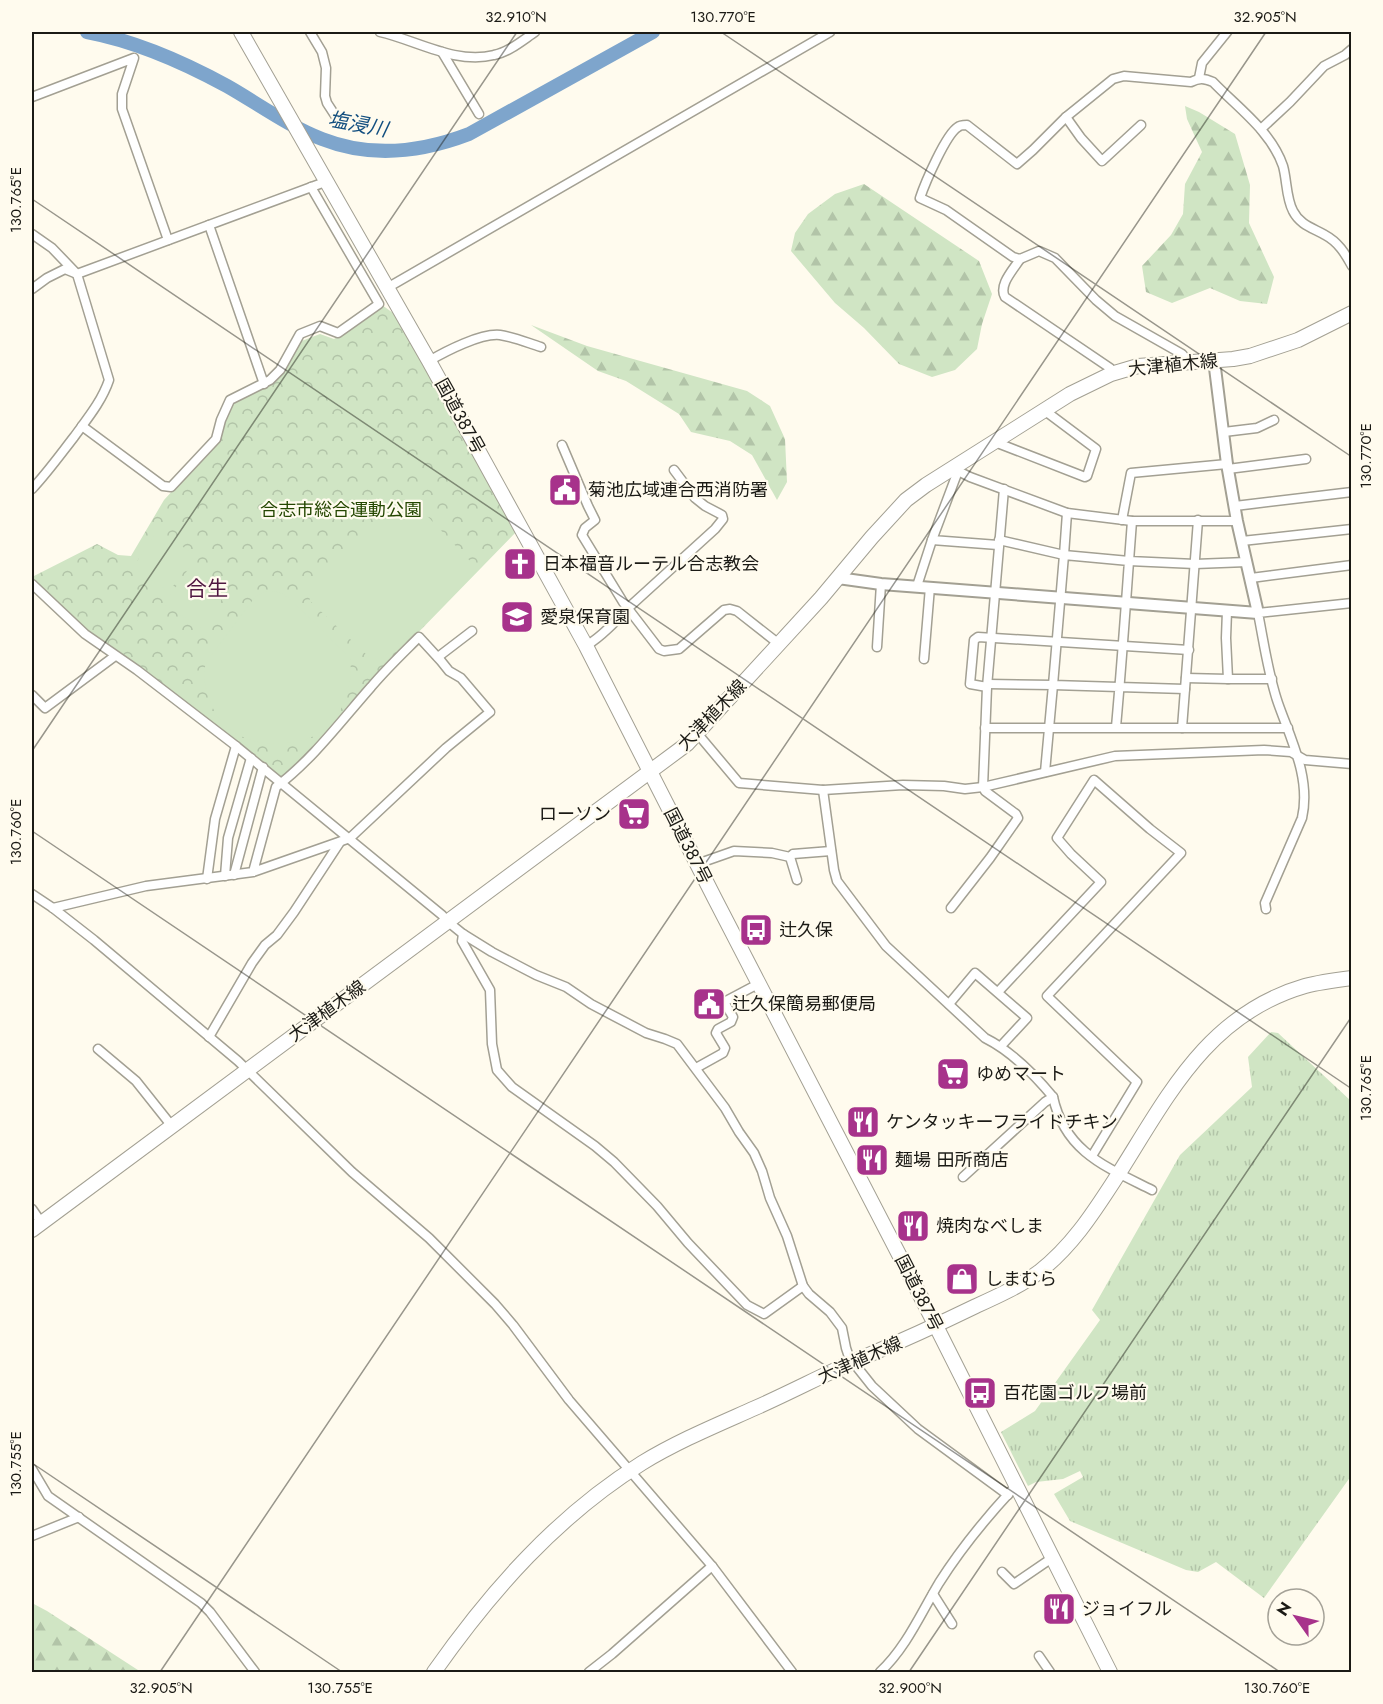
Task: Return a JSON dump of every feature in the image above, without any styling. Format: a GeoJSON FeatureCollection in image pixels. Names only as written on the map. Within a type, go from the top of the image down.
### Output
{"type":"FeatureCollection","features":[{"type":"Feature","properties":{"kind":"main road","name":"国道387号"},"geometry":{"type":"LineString","coordinates":[[241,32],[429,361],[586,646],[936,1326],[1012,1491],[1052,1558],[1110,1672]]}},
{"type":"Feature","properties":{"kind":"main road","name":"大津植木線"},"geometry":{"type":"LineString","coordinates":[[36,1226],[687,744],[906,500],[955,470],[996,440],[1091,382],[1138,366],[1250,356],[1298,340],[1352,312]]}},
{"type":"Feature","properties":{"kind":"main road","name":"大津植木線"},"geometry":{"type":"LineString","coordinates":[[434,1672],[490,1598],[536,1548],[573,1513],[631,1471],[667,1449],[936,1326],[1016,1287],[1036,1274],[1051,1262],[1081,1230],[1188,1067],[1224,1030],[1251,1011],[1289,991],[1321,982],[1352,978]]}},
{"type":"Feature","properties":{"kind":"street"},"geometry":{"type":"LineString","coordinates":[[310,32],[322,52],[326,68],[327,103],[340,123]]}},
{"type":"Feature","properties":{"kind":"street"},"geometry":{"type":"LineString","coordinates":[[380,32],[396,35],[442,52],[482,57],[495,55],[508,49],[535,32]]}},
{"type":"Feature","properties":{"kind":"street"},"geometry":{"type":"LineString","coordinates":[[387,288],[830,32]]}},
{"type":"Feature","properties":{"kind":"street"},"geometry":{"type":"LineString","coordinates":[[1199,78],[1202,63],[1227,32]]}},
{"type":"Feature","properties":{"kind":"street"},"geometry":{"type":"LineString","coordinates":[[1261,129],[1324,66],[1352,49]]}},
{"type":"Feature","properties":{"kind":"street"},"geometry":{"type":"LineString","coordinates":[[442,52],[479,114]]}},
{"type":"Feature","properties":{"kind":"street"},"geometry":{"type":"LineString","coordinates":[[32,97],[134,58],[122,94],[122,109],[168,240]]}},
{"type":"Feature","properties":{"kind":"street"},"geometry":{"type":"LineString","coordinates":[[1020,259],[1013,257],[946,210],[920,198],[951,134],[959,126],[967,125],[1017,164],[1066,117],[1108,82],[1124,76],[1191,82],[1199,78],[1213,82],[1261,129],[1276,150],[1283,167],[1292,210],[1300,221],[1310,229],[1325,235],[1349,255],[1352,266]]}},
{"type":"Feature","properties":{"kind":"street"},"geometry":{"type":"LineString","coordinates":[[1066,117],[1102,162],[1141,125]]}},
{"type":"Feature","properties":{"kind":"street"},"geometry":{"type":"LineString","coordinates":[[32,289],[65,269],[77,274],[326,182]]}},
{"type":"Feature","properties":{"kind":"street"},"geometry":{"type":"LineString","coordinates":[[82,426],[163,486],[171,487],[216,439],[230,400],[270,380],[280,370],[300,334],[321,326],[338,333],[379,304],[312,187]]}},
{"type":"Feature","properties":{"kind":"street"},"geometry":{"type":"LineString","coordinates":[[209,225],[264,384]]}},
{"type":"Feature","properties":{"kind":"street"},"geometry":{"type":"LineString","coordinates":[[32,234],[52,248],[77,274],[109,380],[105,392],[82,426],[47,474],[32,489]]}},
{"type":"Feature","properties":{"kind":"street"},"geometry":{"type":"LineString","coordinates":[[1113,373],[1110,368],[1005,297],[1002,292],[1003,286],[1020,259],[1039,251],[1055,258],[1096,300],[1115,315],[1182,354],[1190,362]]}},
{"type":"Feature","properties":{"kind":"street"},"geometry":{"type":"LineString","coordinates":[[429,361],[488,336],[500,335],[542,347]]}},
{"type":"Feature","properties":{"kind":"street"},"geometry":{"type":"LineString","coordinates":[[1214,360],[1237,521],[1272,679],[1298,756],[1304,795],[1305,807],[1302,819],[1265,903],[1266,909]]}},
{"type":"Feature","properties":{"kind":"street"},"geometry":{"type":"LineString","coordinates":[[996,440],[1000,444],[1023,453],[1085,477],[1088,476],[1096,449],[1044,410]]}},
{"type":"Feature","properties":{"kind":"street"},"geometry":{"type":"LineString","coordinates":[[1224,432],[1257,428],[1274,420]]}},
{"type":"Feature","properties":{"kind":"street"},"geometry":{"type":"LineString","coordinates":[[562,444],[595,520],[585,528],[582,535],[627,609],[656,645],[664,651],[679,649],[724,610],[730,609],[737,610],[779,644]]}},
{"type":"Feature","properties":{"kind":"street"},"geometry":{"type":"LineString","coordinates":[[1116,727],[1129,561],[1127,521],[1131,473],[1306,459]]}},
{"type":"Feature","properties":{"kind":"street"},"geometry":{"type":"LineString","coordinates":[[586,646],[618,620],[723,519],[722,515],[695,498],[674,470]]}},
{"type":"Feature","properties":{"kind":"street"},"geometry":{"type":"LineString","coordinates":[[917,586],[955,470],[1067,513],[1127,521],[1237,521]]}},
{"type":"Feature","properties":{"kind":"street"},"geometry":{"type":"LineString","coordinates":[[951,908],[1018,818],[983,787],[987,685],[1004,489]]}},
{"type":"Feature","properties":{"kind":"street"},"geometry":{"type":"LineString","coordinates":[[1235,506],[1352,492]]}},
{"type":"Feature","properties":{"kind":"street"},"geometry":{"type":"LineString","coordinates":[[1045,772],[1067,513]]}},
{"type":"Feature","properties":{"kind":"street"},"geometry":{"type":"LineString","coordinates":[[1182,729],[1198,520]]}},
{"type":"Feature","properties":{"kind":"street"},"geometry":{"type":"LineString","coordinates":[[1242,541],[1352,529]]}},
{"type":"Feature","properties":{"kind":"street"},"geometry":{"type":"LineString","coordinates":[[932,540],[999,542],[1064,555],[1129,561],[1195,564],[1247,562]]}},
{"type":"Feature","properties":{"kind":"street"},"geometry":{"type":"LineString","coordinates":[[1251,578],[1352,565]]}},
{"type":"Feature","properties":{"kind":"street"},"geometry":{"type":"LineString","coordinates":[[838,578],[881,584],[1258,613],[1352,603]]}},
{"type":"Feature","properties":{"kind":"street"},"geometry":{"type":"LineString","coordinates":[[32,584],[85,634],[137,670],[282,782],[463,934],[536,975],[566,987],[591,1004],[636,1028],[677,1044],[696,1068],[754,1153],[787,1236],[803,1287],[830,1312],[842,1328],[846,1348],[853,1362],[872,1386],[918,1429],[1012,1491],[958,1555],[905,1641],[889,1664],[880,1672]]}},
{"type":"Feature","properties":{"kind":"street"},"geometry":{"type":"LineString","coordinates":[[877,647],[881,584]]}},
{"type":"Feature","properties":{"kind":"street"},"geometry":{"type":"LineString","coordinates":[[924,659],[930,587]]}},
{"type":"Feature","properties":{"kind":"street"},"geometry":{"type":"LineString","coordinates":[[1227,611],[1228,679]]}},
{"type":"Feature","properties":{"kind":"street"},"geometry":{"type":"LineString","coordinates":[[440,659],[473,633]]}},
{"type":"Feature","properties":{"kind":"street"},"geometry":{"type":"LineString","coordinates":[[53,908],[146,886],[253,872],[350,838],[446,748],[490,712],[461,678],[449,671],[418,637],[373,684],[325,740],[286,780],[276,787],[253,872]]}},
{"type":"Feature","properties":{"kind":"street"},"geometry":{"type":"LineString","coordinates":[[1185,689],[970,684],[974,640],[978,637],[1189,650]]}},
{"type":"Feature","properties":{"kind":"street"},"geometry":{"type":"LineString","coordinates":[[32,695],[45,708],[115,656]]}},
{"type":"Feature","properties":{"kind":"street"},"geometry":{"type":"LineString","coordinates":[[1186,678],[1272,679]]}},
{"type":"Feature","properties":{"kind":"street"},"geometry":{"type":"LineString","coordinates":[[985,728],[1288,728]]}},
{"type":"Feature","properties":{"kind":"street"},"geometry":{"type":"LineString","coordinates":[[697,733],[739,783],[823,790],[903,785],[965,789],[983,787],[1115,756],[1264,750],[1291,752],[1305,760],[1352,764]]}},
{"type":"Feature","properties":{"kind":"street"},"geometry":{"type":"LineString","coordinates":[[207,879],[215,819],[236,746]]}},
{"type":"Feature","properties":{"kind":"street"},"geometry":{"type":"LineString","coordinates":[[230,876],[228,838],[251,758]]}},
{"type":"Feature","properties":{"kind":"street"},"geometry":{"type":"LineString","coordinates":[[230,876],[263,767]]}},
{"type":"Feature","properties":{"kind":"street"},"geometry":{"type":"LineString","coordinates":[[998,992],[1101,882],[1057,838],[1094,780],[1181,853],[1047,996],[1137,1082],[1092,1156]]}},
{"type":"Feature","properties":{"kind":"street"},"geometry":{"type":"LineString","coordinates":[[823,790],[837,881],[886,946],[985,1038],[1001,1046],[1043,1084],[1053,1097],[1057,1113],[1075,1143],[1119,1173],[1152,1190]]}},
{"type":"Feature","properties":{"kind":"street"},"geometry":{"type":"LineString","coordinates":[[209,1037],[252,963],[294,912],[340,842]]}},
{"type":"Feature","properties":{"kind":"street"},"geometry":{"type":"LineString","coordinates":[[697,864],[734,851],[772,853],[790,857],[793,854],[831,851]]}},
{"type":"Feature","properties":{"kind":"street"},"geometry":{"type":"LineString","coordinates":[[790,857],[797,880]]}},
{"type":"Feature","properties":{"kind":"street"},"geometry":{"type":"LineString","coordinates":[[32,894],[94,940],[247,1070],[352,1172],[429,1238],[495,1304],[569,1400],[712,1566],[792,1672]]}},
{"type":"Feature","properties":{"kind":"street"},"geometry":{"type":"LineString","coordinates":[[463,934],[462,941],[490,990],[492,1044],[497,1070],[512,1087],[596,1146],[614,1162],[747,1305],[764,1314],[803,1287]]}},
{"type":"Feature","properties":{"kind":"street"},"geometry":{"type":"LineString","coordinates":[[950,1004],[975,973],[1027,1018],[1001,1046]]}},
{"type":"Feature","properties":{"kind":"street"},"geometry":{"type":"LineString","coordinates":[[696,1068],[723,1053],[725,1048],[716,1033],[718,1029],[731,1022],[733,1017],[724,1002],[758,984]]}},
{"type":"Feature","properties":{"kind":"street"},"geometry":{"type":"LineString","coordinates":[[98,1049],[136,1081],[171,1125]]}},
{"type":"Feature","properties":{"kind":"street"},"geometry":{"type":"LineString","coordinates":[[963,1177],[1053,1097]]}},
{"type":"Feature","properties":{"kind":"street"},"geometry":{"type":"LineString","coordinates":[[32,1209],[36,1226]]}},
{"type":"Feature","properties":{"kind":"street"},"geometry":{"type":"LineString","coordinates":[[32,1469],[48,1496],[201,1603],[255,1672]]}},
{"type":"Feature","properties":{"kind":"street"},"geometry":{"type":"LineString","coordinates":[[32,1536],[79,1517]]}},
{"type":"Feature","properties":{"kind":"street"},"geometry":{"type":"LineString","coordinates":[[1002,1572],[1014,1584],[1052,1558]]}},
{"type":"Feature","properties":{"kind":"street"},"geometry":{"type":"LineString","coordinates":[[589,1672],[712,1566]]}},
{"type":"Feature","properties":{"kind":"street"},"geometry":{"type":"LineString","coordinates":[[933,1594],[952,1624]]}},
{"type":"Feature","properties":{"kind":"street"},"geometry":{"type":"LineString","coordinates":[[1039,1656],[1050,1672]]}},
{"type":"Feature","properties":{"kind":"green space"},"geometry":{"type":"Polygon","coordinates":[[[1185,106],[1235,134],[1250,185],[1249,223],[1274,277],[1267,304],[1240,301],[1210,288],[1172,303],[1146,292],[1142,266],[1171,235],[1183,214],[1185,184],[1202,152],[1187,119],[1185,106]]]}},
{"type":"Feature","properties":{"kind":"green space"},"geometry":{"type":"Polygon","coordinates":[[[864,184],[979,261],[992,294],[977,349],[955,370],[932,377],[899,364],[864,328],[835,303],[791,251],[795,233],[808,214],[835,194],[864,184]]]}},
{"type":"Feature","properties":{"kind":"green space","name":"合志市総合運動公園"},"geometry":{"type":"Polygon","coordinates":[[[382,305],[393,313],[518,530],[371,681],[323,738],[284,779],[140,667],[87,631],[32,580],[32,577],[97,544],[118,555],[131,556],[164,500],[218,441],[232,401],[271,383],[299,342],[320,334],[334,339],[382,305]]]}},
{"type":"Feature","properties":{"kind":"green space"},"geometry":{"type":"Polygon","coordinates":[[[531,325],[587,346],[747,391],[770,406],[785,439],[787,482],[777,500],[752,455],[730,441],[691,432],[679,414],[626,381],[598,371],[531,325]]]}},
{"type":"Feature","properties":{"kind":"green space"},"geometry":{"type":"Polygon","coordinates":[[[404,499],[413,501],[471,562],[471,571],[468,579],[418,631],[405,637],[384,657],[370,658],[310,601],[309,594],[312,588],[394,503],[404,499]]]}},
{"type":"Feature","properties":{"kind":"green space"},"geometry":{"type":"Polygon","coordinates":[[[158,530],[195,555],[169,592],[133,567],[158,530]]]}},
{"type":"Feature","properties":{"kind":"green space"},"geometry":{"type":"Polygon","coordinates":[[[191,565],[228,590],[202,629],[164,604],[191,565]]]}},
{"type":"Feature","properties":{"kind":"green space"},"geometry":{"type":"Polygon","coordinates":[[[274,591],[291,600],[350,658],[351,669],[344,703],[339,713],[324,730],[314,736],[294,742],[274,744],[249,739],[228,728],[213,708],[204,675],[209,659],[255,597],[274,591]]]}},
{"type":"Feature","properties":{"kind":"green space"},"geometry":{"type":"Polygon","coordinates":[[[1271,1032],[1278,1033],[1351,1101],[1351,1476],[1272,1587],[1266,1587],[1264,1598],[1216,1562],[1198,1572],[1186,1570],[1070,1521],[1054,1494],[1083,1477],[1080,1471],[1063,1479],[1036,1482],[1028,1486],[1001,1432],[1035,1411],[1100,1320],[1092,1310],[1180,1155],[1252,1087],[1248,1057],[1271,1032]]]}},
{"type":"Feature","properties":{"kind":"green space"},"geometry":{"type":"Polygon","coordinates":[[[32,1603],[47,1611],[141,1672],[32,1672],[32,1603]]]}},
{"type":"Feature","properties":{"kind":"waterway","name":"塩浸川"},"geometry":{"type":"LineString","coordinates":[[87,32],[123,41],[176,61],[227,86],[286,121],[322,139],[340,145],[377,151],[414,149],[469,134],[653,32]]}},
{"type":"Feature","properties":{"kind":"place","name":"菊池広域連合西消防署"},"geometry":{"type":"Point","coordinates":[565,490]}},
{"type":"Feature","properties":{"kind":"place","name":"日本福音ルーテル合志教会"},"geometry":{"type":"Point","coordinates":[520,564]}},
{"type":"Feature","properties":{"kind":"place","name":"愛泉保育園"},"geometry":{"type":"Point","coordinates":[517,617]}},
{"type":"Feature","properties":{"kind":"place","name":"ローソン"},"geometry":{"type":"Point","coordinates":[634,814]}},
{"type":"Feature","properties":{"kind":"place","name":"辻久保"},"geometry":{"type":"Point","coordinates":[756,930]}},
{"type":"Feature","properties":{"kind":"place","name":"辻久保簡易郵便局"},"geometry":{"type":"Point","coordinates":[709,1004]}},
{"type":"Feature","properties":{"kind":"place","name":"ゆめマート"},"geometry":{"type":"Point","coordinates":[953,1074]}},
{"type":"Feature","properties":{"kind":"place","name":"ケンタッキーフライドチキン"},"geometry":{"type":"Point","coordinates":[863,1122]}},
{"type":"Feature","properties":{"kind":"place","name":"麺場 田所商店"},"geometry":{"type":"Point","coordinates":[872,1160]}},
{"type":"Feature","properties":{"kind":"place","name":"焼肉なべしま"},"geometry":{"type":"Point","coordinates":[913,1226]}},
{"type":"Feature","properties":{"kind":"place","name":"しまむら"},"geometry":{"type":"Point","coordinates":[962,1279]}},
{"type":"Feature","properties":{"kind":"place","name":"百花園ゴルフ場前"},"geometry":{"type":"Point","coordinates":[980,1393]}},
{"type":"Feature","properties":{"kind":"place","name":"ジョイフル"},"geometry":{"type":"Point","coordinates":[1059,1609]}},
{"type":"Feature","properties":{"kind":"district","name":"合生"},"geometry":{"type":"Point","coordinates":[207,589]}}]}
